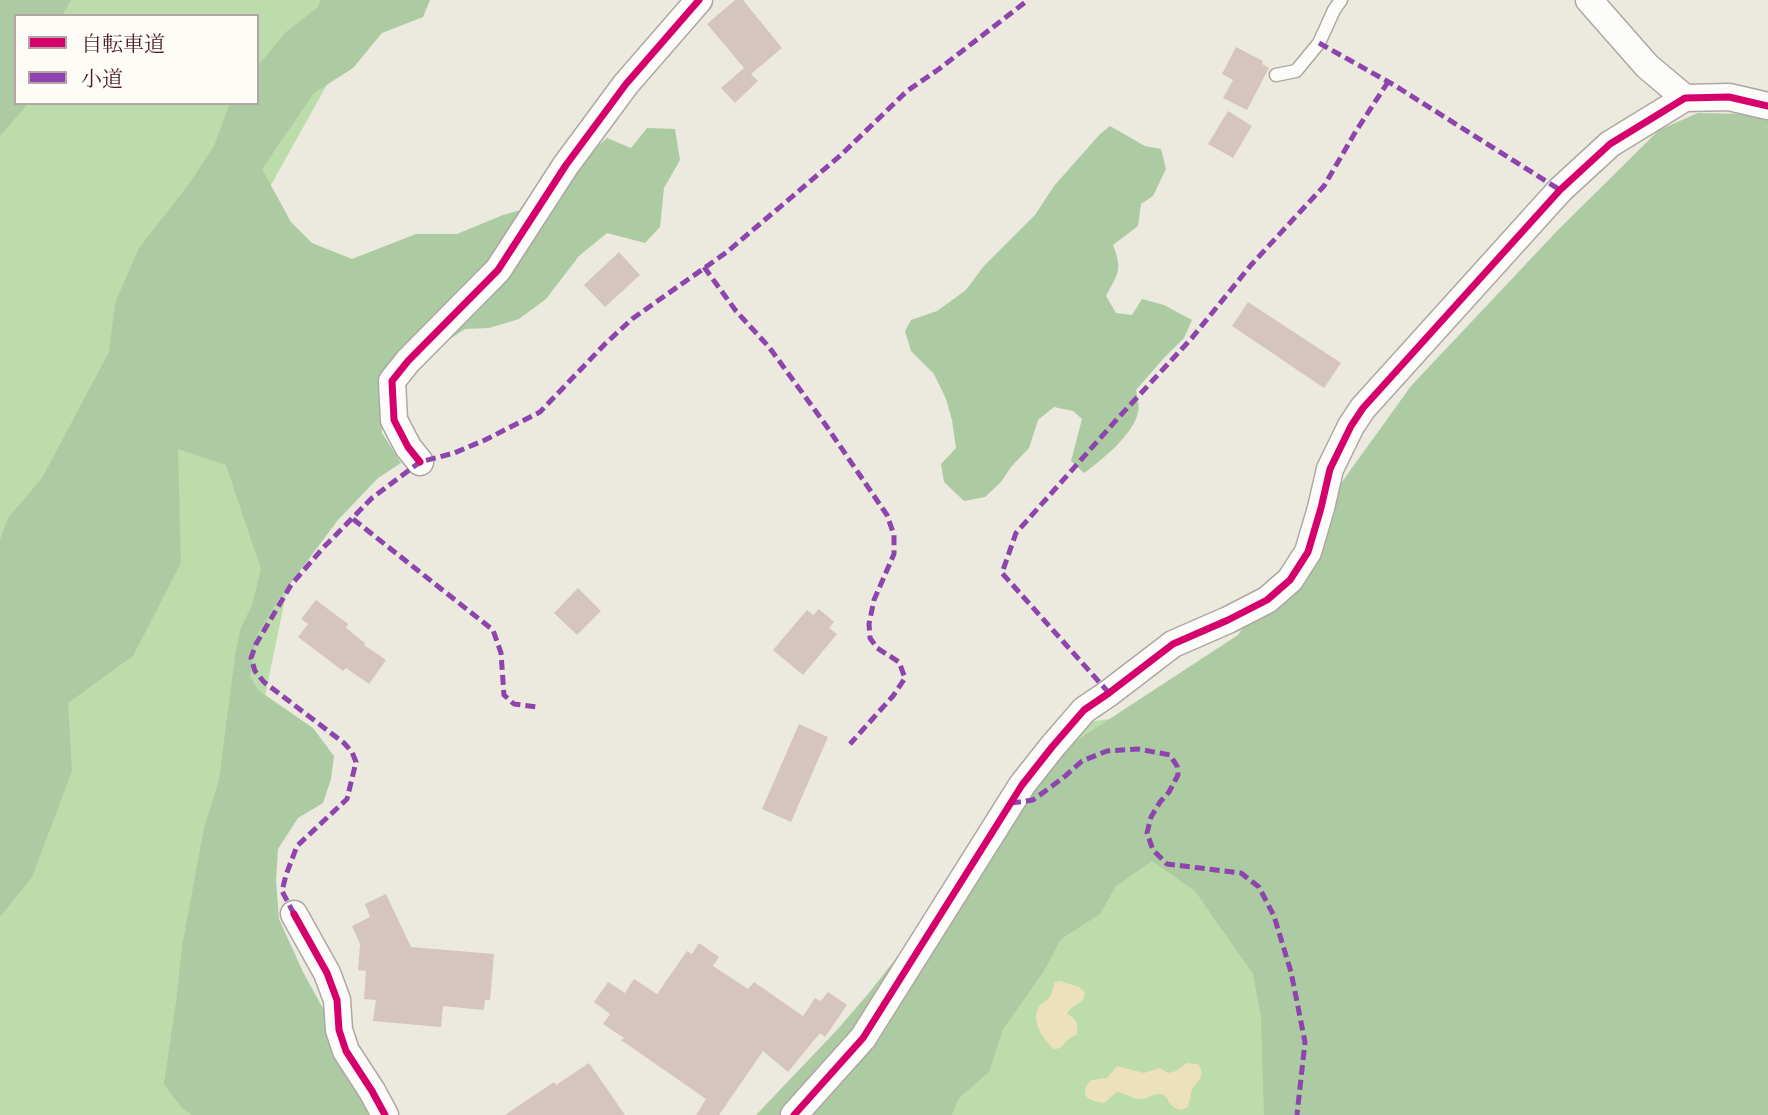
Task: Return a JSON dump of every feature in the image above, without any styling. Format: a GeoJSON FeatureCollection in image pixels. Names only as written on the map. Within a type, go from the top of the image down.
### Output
{"type":"FeatureCollection","features":[{"type":"Feature","properties":{"kind":"street"},"geometry":{"type":"LineString","coordinates":[[420,462],[408,447],[394,421],[392,381],[408,361],[498,270],[566,165],[626,85],[699,0]]}},
{"type":"Feature","properties":{"kind":"street"},"geometry":{"type":"LineString","coordinates":[[1589,0],[1647,66],[1685,98]]}},
{"type":"Feature","properties":{"kind":"street"},"geometry":{"type":"LineString","coordinates":[[794,1115],[863,1038],[1022,785],[1084,710],[1172,644],[1268,600],[1290,580],[1308,552],[1329,469],[1363,408],[1560,190],[1609,144],[1685,98],[1729,97],[1768,106]]}},
{"type":"Feature","properties":{"kind":"street"},"geometry":{"type":"LineString","coordinates":[[295,914],[327,973],[337,1000],[339,1030],[346,1051],[385,1115]]}},
{"type":"Feature","properties":{"kind":"lane"},"geometry":{"type":"LineString","coordinates":[[1276,75],[1296,71],[1319,43],[1340,0]]}},
{"type":"Feature","properties":{"kind":"green space"},"geometry":{"type":"Polygon","coordinates":[[[0,0],[374,0],[202,309],[311,474],[221,908],[224,1115],[0,1115],[0,0]]]}},
{"type":"Feature","properties":{"kind":"green space"},"geometry":{"type":"Polygon","coordinates":[[[0,0],[71,0],[63,14],[14,14],[14,105],[26,105],[0,136],[0,0]]]}},
{"type":"Feature","properties":{"kind":"green space"},"geometry":{"type":"Polygon","coordinates":[[[321,0],[430,0],[423,17],[382,33],[353,68],[314,93],[262,169],[291,222],[312,243],[352,259],[416,234],[457,234],[503,215],[556,200],[578,163],[607,138],[631,148],[647,128],[675,129],[680,160],[664,188],[660,227],[645,243],[607,233],[579,256],[546,299],[519,319],[489,328],[465,329],[435,349],[381,400],[382,433],[401,463],[378,478],[338,520],[278,600],[257,635],[250,676],[258,690],[313,728],[334,756],[331,779],[323,803],[298,818],[278,849],[276,880],[279,919],[325,1012],[339,1058],[370,1115],[192,1115],[182,1108],[164,1084],[182,947],[204,828],[219,780],[235,656],[240,630],[252,605],[261,569],[226,465],[178,449],[181,563],[133,656],[68,703],[72,771],[32,877],[0,917],[0,540],[8,518],[42,478],[109,352],[115,303],[139,248],[189,184],[214,146],[229,105],[259,105],[259,65],[286,32],[318,7],[321,0]]]}},
{"type":"Feature","properties":{"kind":"green space"},"geometry":{"type":"Polygon","coordinates":[[[1698,113],[1754,114],[1768,119],[1768,1115],[1264,1115],[1261,1017],[1253,974],[1195,891],[1152,861],[1116,886],[1100,914],[1061,939],[1044,971],[1003,1029],[989,1072],[959,1098],[952,1115],[756,1115],[868,994],[1059,752],[1238,635],[1411,386],[1557,231],[1659,130],[1698,113]]]}},
{"type":"Feature","properties":{"kind":"green space"},"geometry":{"type":"Polygon","coordinates":[[[1110,126],[1145,146],[1161,149],[1166,169],[1153,196],[1141,204],[1138,226],[1113,245],[1118,272],[1106,296],[1116,313],[1132,315],[1142,299],[1164,305],[1192,320],[1184,338],[1136,390],[1139,409],[1130,429],[1116,446],[1091,468],[1084,473],[1071,461],[1082,419],[1073,411],[1054,407],[1038,420],[1029,448],[1001,482],[985,497],[964,501],[944,482],[941,464],[956,448],[946,399],[934,374],[911,351],[905,331],[911,320],[937,311],[966,290],[983,267],[1035,215],[1054,186],[1110,126]]]}},
{"type":"Feature","properties":{"kind":"green space"},"geometry":{"type":"Polygon","coordinates":[[[1150,714],[1251,880],[1275,1115],[804,1115],[1087,722],[1150,714]]]}},
{"type":"Feature","properties":{"kind":"sand"},"geometry":{"type":"Polygon","coordinates":[[[1055,982],[1079,987],[1085,992],[1083,1000],[1067,1014],[1076,1022],[1077,1034],[1061,1048],[1054,1049],[1042,1035],[1036,1017],[1040,1005],[1050,996],[1055,982]]]}},
{"type":"Feature","properties":{"kind":"sand"},"geometry":{"type":"Polygon","coordinates":[[[1187,1063],[1198,1064],[1202,1072],[1192,1090],[1188,1107],[1181,1110],[1172,1106],[1167,1097],[1160,1094],[1140,1099],[1117,1092],[1104,1103],[1089,1099],[1085,1093],[1091,1080],[1107,1078],[1117,1066],[1144,1073],[1160,1068],[1168,1073],[1187,1063]]]}},
{"type":"Feature","properties":{"kind":"building"},"geometry":{"type":"Polygon","coordinates":[[[735,0],[743,0],[782,48],[751,74],[758,81],[735,103],[721,88],[744,68],[707,24],[735,0]]]}},
{"type":"Feature","properties":{"kind":"building"},"geometry":{"type":"Polygon","coordinates":[[[1236,47],[1263,61],[1262,64],[1269,68],[1247,110],[1223,98],[1233,80],[1222,74],[1236,47]]]}},
{"type":"Feature","properties":{"kind":"building"},"geometry":{"type":"Polygon","coordinates":[[[1228,111],[1252,126],[1233,158],[1208,144],[1228,111]]]}},
{"type":"Feature","properties":{"kind":"building"},"geometry":{"type":"Polygon","coordinates":[[[619,252],[640,275],[605,307],[584,285],[619,252]]]}},
{"type":"Feature","properties":{"kind":"building"},"geometry":{"type":"Polygon","coordinates":[[[1248,302],[1341,363],[1324,388],[1232,326],[1248,302]]]}},
{"type":"Feature","properties":{"kind":"building"},"geometry":{"type":"Polygon","coordinates":[[[578,588],[601,611],[577,635],[554,613],[578,588]]]}},
{"type":"Feature","properties":{"kind":"building"},"geometry":{"type":"Polygon","coordinates":[[[316,600],[348,624],[346,628],[365,643],[364,645],[386,660],[369,684],[346,668],[343,671],[298,637],[308,624],[301,619],[316,600]]]}},
{"type":"Feature","properties":{"kind":"building"},"geometry":{"type":"Polygon","coordinates":[[[819,609],[834,622],[829,628],[837,634],[803,675],[773,650],[807,610],[813,615],[819,609]]]}},
{"type":"Feature","properties":{"kind":"building"},"geometry":{"type":"Polygon","coordinates":[[[799,724],[828,737],[791,822],[762,809],[799,724]]]}},
{"type":"Feature","properties":{"kind":"building"},"geometry":{"type":"Polygon","coordinates":[[[386,894],[411,947],[494,954],[490,1000],[485,1000],[484,1010],[443,1006],[441,1027],[373,1021],[376,1000],[364,999],[366,971],[358,970],[360,944],[352,926],[370,917],[365,904],[386,894]]]}},
{"type":"Feature","properties":{"kind":"building"},"geometry":{"type":"Polygon","coordinates":[[[699,943],[719,957],[713,966],[748,989],[754,982],[803,1016],[815,998],[821,1001],[828,992],[847,1005],[825,1037],[820,1033],[788,1072],[763,1051],[719,1115],[696,1115],[706,1099],[621,1040],[624,1038],[603,1024],[610,1014],[594,1002],[608,982],[625,993],[634,979],[657,994],[687,951],[692,954],[699,943]]]}},
{"type":"Feature","properties":{"kind":"building"},"geometry":{"type":"Polygon","coordinates":[[[589,1063],[625,1115],[505,1115],[554,1082],[556,1085],[589,1063]]]}},
{"type":"Feature","properties":{"kind":"marked path"},"geometry":{"type":"LineString","coordinates":[[294,914],[282,891],[297,846],[347,799],[356,762],[344,743],[264,682],[255,671],[251,658],[256,644],[291,585],[372,498],[420,462],[454,453],[540,412],[632,319],[727,252],[841,155],[907,91],[1028,0]]}},
{"type":"Feature","properties":{"kind":"marked path"},"geometry":{"type":"LineString","coordinates":[[1319,43],[1394,85],[1560,190]]}},
{"type":"Feature","properties":{"kind":"marked path"},"geometry":{"type":"LineString","coordinates":[[1109,693],[1002,573],[1016,533],[1191,339],[1251,265],[1324,186],[1388,82]]}},
{"type":"Feature","properties":{"kind":"marked path"},"geometry":{"type":"LineString","coordinates":[[704,267],[736,311],[769,347],[825,424],[887,515],[894,535],[894,554],[874,600],[869,624],[870,638],[877,648],[899,662],[905,678],[893,696],[850,744]]}},
{"type":"Feature","properties":{"kind":"marked path"},"geometry":{"type":"LineString","coordinates":[[353,519],[493,630],[501,653],[504,695],[514,704],[538,707]]}},
{"type":"Feature","properties":{"kind":"marked path"},"geometry":{"type":"LineString","coordinates":[[1011,803],[1033,800],[1082,761],[1107,751],[1138,749],[1170,755],[1177,766],[1178,775],[1151,817],[1147,833],[1153,850],[1167,864],[1241,873],[1259,887],[1274,916],[1291,972],[1305,1042],[1297,1115]]}},
{"type":"Feature","properties":{"kind":"cycle path"},"geometry":{"type":"LineString","coordinates":[[420,462],[408,447],[394,420],[392,381],[408,361],[498,270],[566,165],[626,84],[699,0]]}},
{"type":"Feature","properties":{"kind":"cycle path"},"geometry":{"type":"LineString","coordinates":[[794,1115],[863,1038],[1022,785],[1084,710],[1173,644],[1267,600],[1290,580],[1308,552],[1330,469],[1363,408],[1560,190],[1610,144],[1685,98],[1729,97],[1768,106]]}},
{"type":"Feature","properties":{"kind":"cycle path"},"geometry":{"type":"LineString","coordinates":[[294,914],[327,973],[337,1000],[339,1030],[346,1051],[385,1115]]}}]}
